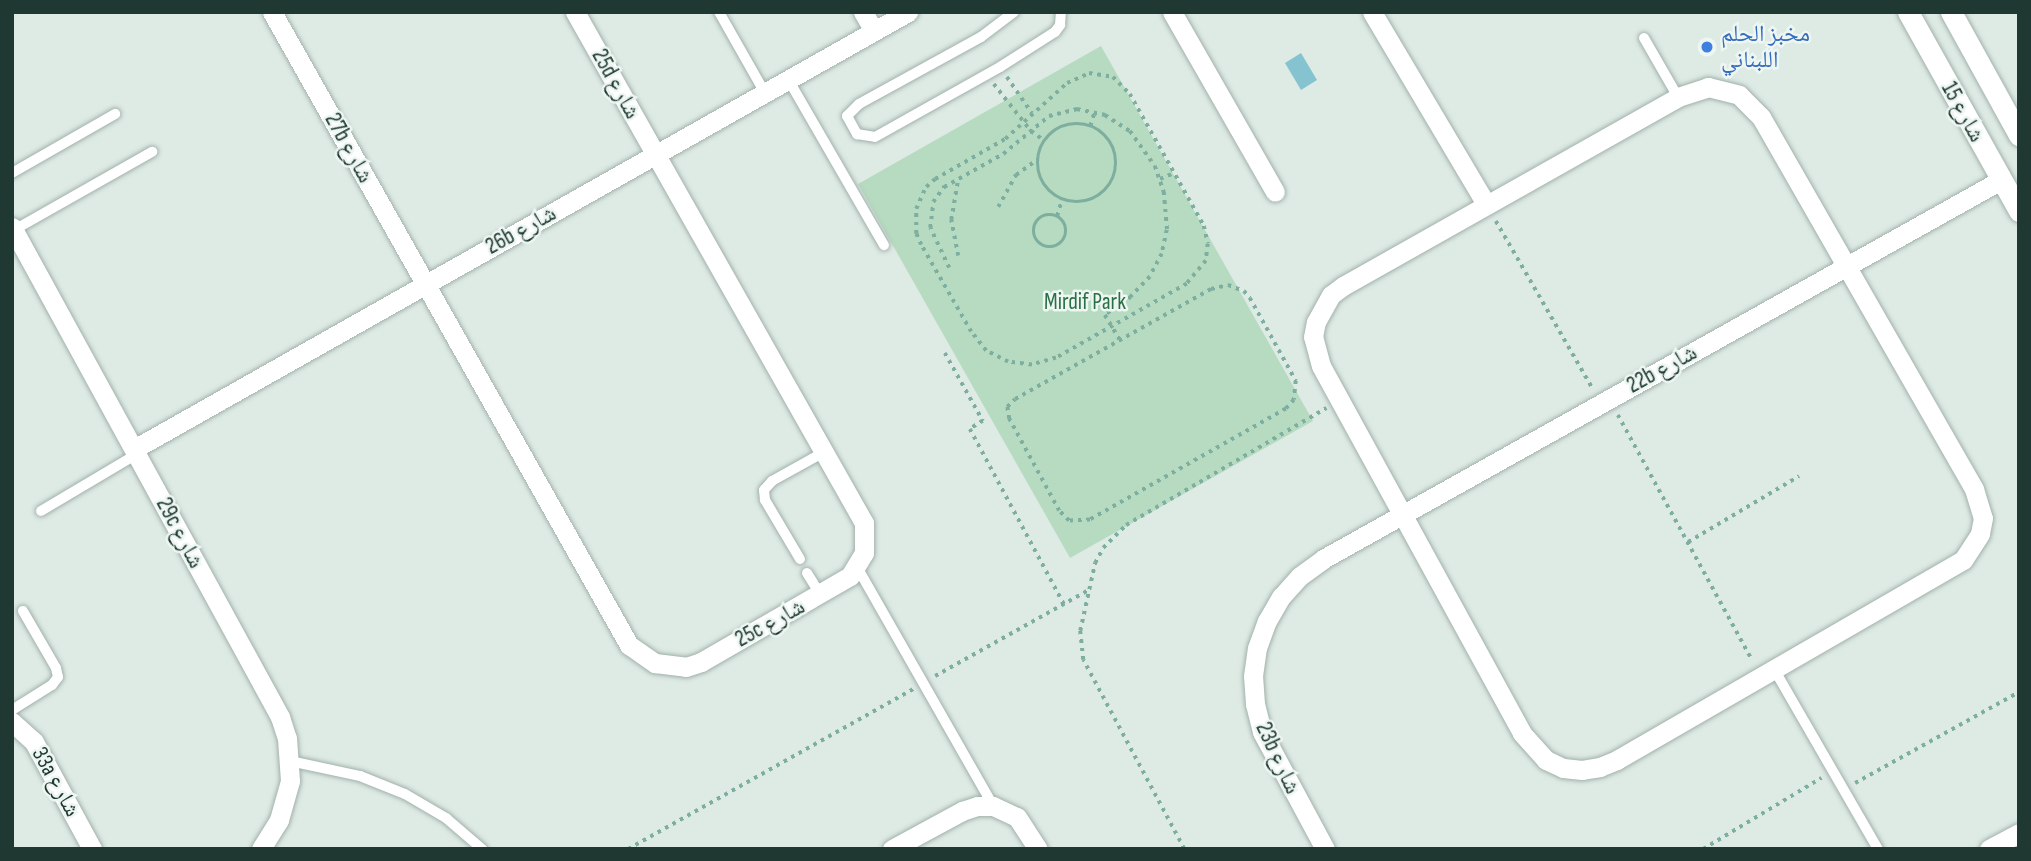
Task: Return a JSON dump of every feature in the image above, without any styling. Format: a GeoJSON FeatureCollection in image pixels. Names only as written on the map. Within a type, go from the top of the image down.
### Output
{"type":"FeatureCollection","features":[{"type":"Feature","properties":{"kind":"street","name":"27b شارع"},"geometry":{"type":"LineString","coordinates":[[272,12],[425,284]]}},
{"type":"Feature","properties":{"kind":"street","name":"25d شارع"},"geometry":{"type":"LineString","coordinates":[[575,12],[656,155]]}},
{"type":"Feature","properties":{"kind":"street"},"geometry":{"type":"LineString","coordinates":[[863,12],[874,31]]}},
{"type":"Feature","properties":{"kind":"street","name":"26b شارع"},"geometry":{"type":"LineString","coordinates":[[135,451],[908,12]]}},
{"type":"Feature","properties":{"kind":"street"},"geometry":{"type":"LineString","coordinates":[[1172,12],[1275,192]]}},
{"type":"Feature","properties":{"kind":"street"},"geometry":{"type":"LineString","coordinates":[[1372,12],[1486,204]]}},
{"type":"Feature","properties":{"kind":"street","name":"شارع 15"},"geometry":{"type":"LineString","coordinates":[[1908,12],[2019,211]]}},
{"type":"Feature","properties":{"kind":"street","name":"شارع 15"},"geometry":{"type":"LineString","coordinates":[[1951,12],[2019,135]]}},
{"type":"Feature","properties":{"kind":"street"},"geometry":{"type":"LineString","coordinates":[[1708,87],[1739,95],[1752,105],[1848,266],[1974,489],[1983,518],[1980,534],[1963,560],[1600,767],[1573,769],[1546,760],[1522,733],[1339,400],[1315,352],[1313,337],[1322,308],[1343,286],[1486,204],[1678,97],[1708,87]]}},
{"type":"Feature","properties":{"kind":"street"},"geometry":{"type":"LineString","coordinates":[[656,155],[864,523],[864,553],[858,567]]}},
{"type":"Feature","properties":{"kind":"street","name":"22b شارع"},"geometry":{"type":"LineString","coordinates":[[1324,559],[2001,180]]}},
{"type":"Feature","properties":{"kind":"street","name":"29c شارع"},"geometry":{"type":"LineString","coordinates":[[13,229],[280,717],[290,761],[286,801],[279,821],[261,849]]}},
{"type":"Feature","properties":{"kind":"street","name":"25c شارع"},"geometry":{"type":"LineString","coordinates":[[425,284],[620,631],[641,656],[670,667],[701,662],[841,583],[858,567]]}},
{"type":"Feature","properties":{"kind":"street","name":"23b شارع"},"geometry":{"type":"LineString","coordinates":[[1324,559],[1300,576],[1276,605],[1257,648],[1253,676],[1255,704],[1262,732],[1325,849]]}},
{"type":"Feature","properties":{"kind":"street","name":"33a شارع"},"geometry":{"type":"LineString","coordinates":[[12,722],[34,741],[92,849]]}},
{"type":"Feature","properties":{"kind":"street"},"geometry":{"type":"LineString","coordinates":[[892,849],[962,811],[977,806],[993,806],[1017,817],[1038,849]]}},
{"type":"Feature","properties":{"kind":"street"},"geometry":{"type":"LineString","coordinates":[[1989,849],[2019,833]]}},
{"type":"Feature","properties":{"kind":"lane"},"geometry":{"type":"LineString","coordinates":[[719,12],[765,93]]}},
{"type":"Feature","properties":{"kind":"lane"},"geometry":{"type":"LineString","coordinates":[[1010,13],[981,37],[859,104],[847,116],[857,134],[875,137],[1000,67],[1055,32],[1060,25],[1061,12]]}},
{"type":"Feature","properties":{"kind":"lane"},"geometry":{"type":"LineString","coordinates":[[1644,38],[1678,97]]}},
{"type":"Feature","properties":{"kind":"lane"},"geometry":{"type":"LineString","coordinates":[[788,79],[884,245]]}},
{"type":"Feature","properties":{"kind":"lane"},"geometry":{"type":"LineString","coordinates":[[12,173],[115,114]]}},
{"type":"Feature","properties":{"kind":"lane"},"geometry":{"type":"LineString","coordinates":[[13,229],[152,152]]}},
{"type":"Feature","properties":{"kind":"lane"},"geometry":{"type":"LineString","coordinates":[[41,510],[135,451]]}},
{"type":"Feature","properties":{"kind":"lane"},"geometry":{"type":"LineString","coordinates":[[800,559],[765,500],[764,491],[772,481],[824,452]]}},
{"type":"Feature","properties":{"kind":"lane"},"geometry":{"type":"LineString","coordinates":[[858,567],[993,806]]}},
{"type":"Feature","properties":{"kind":"lane"},"geometry":{"type":"LineString","coordinates":[[807,573],[821,595]]}},
{"type":"Feature","properties":{"kind":"lane"},"geometry":{"type":"LineString","coordinates":[[12,710],[52,685],[58,677],[56,668],[23,611]]}},
{"type":"Feature","properties":{"kind":"lane"},"geometry":{"type":"LineString","coordinates":[[1768,673],[1833,771],[1878,849]]}},
{"type":"Feature","properties":{"kind":"lane"},"geometry":{"type":"LineString","coordinates":[[290,761],[360,776],[405,794],[446,818],[482,849]]}},
{"type":"Feature","properties":{"kind":"path"},"geometry":{"type":"LineString","coordinates":[[1000,67],[1032,113]]}},
{"type":"Feature","properties":{"kind":"path"},"geometry":{"type":"LineString","coordinates":[[1089,73],[1105,74],[1125,87],[1204,226],[1209,243],[1206,261],[1187,285],[1112,328],[1044,362],[1020,365],[997,358],[978,342],[921,246],[915,222],[920,198],[926,187],[946,172],[1005,139],[1032,113],[1074,79],[1089,73]]}},
{"type":"Feature","properties":{"kind":"path"},"geometry":{"type":"LineString","coordinates":[[986,74],[1031,131],[1045,141]]}},
{"type":"Feature","properties":{"kind":"path"},"geometry":{"type":"LineString","coordinates":[[950,268],[932,237],[929,219],[937,194],[958,177],[1003,154],[1049,116],[1062,111],[1095,111],[1130,131],[1152,159],[1160,179],[1167,230],[1162,254],[1142,287],[1105,315],[1119,340]]}},
{"type":"Feature","properties":{"kind":"path"},"geometry":{"type":"LineString","coordinates":[[1090,126],[1095,111]]}},
{"type":"Feature","properties":{"kind":"path"},"geometry":{"type":"LineString","coordinates":[[1070,124],[1090,126],[1099,131],[1112,147],[1116,167],[1113,177],[1109,186],[1092,199],[1072,202],[1062,199],[1046,187],[1041,179],[1038,159],[1045,141],[1060,127],[1070,124]]}},
{"type":"Feature","properties":{"kind":"path"},"geometry":{"type":"LineString","coordinates":[[1152,159],[1163,153]]}},
{"type":"Feature","properties":{"kind":"path"},"geometry":{"type":"LineString","coordinates":[[998,207],[1016,175],[1038,159]]}},
{"type":"Feature","properties":{"kind":"path"},"geometry":{"type":"LineString","coordinates":[[1160,179],[1174,173]]}},
{"type":"Feature","properties":{"kind":"path"},"geometry":{"type":"LineString","coordinates":[[958,177],[951,220],[958,256]]}},
{"type":"Feature","properties":{"kind":"path"},"geometry":{"type":"LineString","coordinates":[[1058,216],[1062,199]]}},
{"type":"Feature","properties":{"kind":"path"},"geometry":{"type":"LineString","coordinates":[[1486,204],[1601,403],[1620,417],[1688,542],[1768,673]]}},
{"type":"Feature","properties":{"kind":"path"},"geometry":{"type":"LineString","coordinates":[[1045,215],[1058,216],[1066,225],[1065,238],[1055,246],[1043,245],[1034,236],[1035,223],[1045,215]]}},
{"type":"Feature","properties":{"kind":"path"},"geometry":{"type":"LineString","coordinates":[[1236,287],[1250,298],[1296,381],[1297,394],[1286,410],[1090,520],[1069,521],[1059,511],[1009,419],[1007,407],[1015,399],[1119,340],[1211,289],[1236,287]]}},
{"type":"Feature","properties":{"kind":"path"},"geometry":{"type":"LineString","coordinates":[[945,352],[984,421],[970,429],[1064,604]]}},
{"type":"Feature","properties":{"kind":"path"},"geometry":{"type":"LineString","coordinates":[[1184,849],[1088,673],[1080,631],[1095,563],[1103,548],[1126,525],[1339,400]]}},
{"type":"Feature","properties":{"kind":"path"},"geometry":{"type":"LineString","coordinates":[[1688,542],[1799,476]]}},
{"type":"Feature","properties":{"kind":"path"},"geometry":{"type":"LineString","coordinates":[[628,849],[1089,590]]}},
{"type":"Feature","properties":{"kind":"path"},"geometry":{"type":"LineString","coordinates":[[1844,790],[2019,692]]}},
{"type":"Feature","properties":{"kind":"path"},"geometry":{"type":"LineString","coordinates":[[1703,849],[1833,771]]}},
{"type":"Feature","properties":{"kind":"green space","name":"Mirdif Park"},"geometry":{"type":"Polygon","coordinates":[[[1101,46],[1313,421],[1070,558],[858,184],[1101,46]]]}},
{"type":"Feature","properties":{"kind":"water"},"geometry":{"type":"Polygon","coordinates":[[[1301,53],[1317,80],[1301,90],[1285,63],[1301,53]]]}},
{"type":"Feature","properties":{"kind":"place","name":"مخبز الحلم اللبناني"},"geometry":{"type":"Point","coordinates":[1707,47]}}]}
